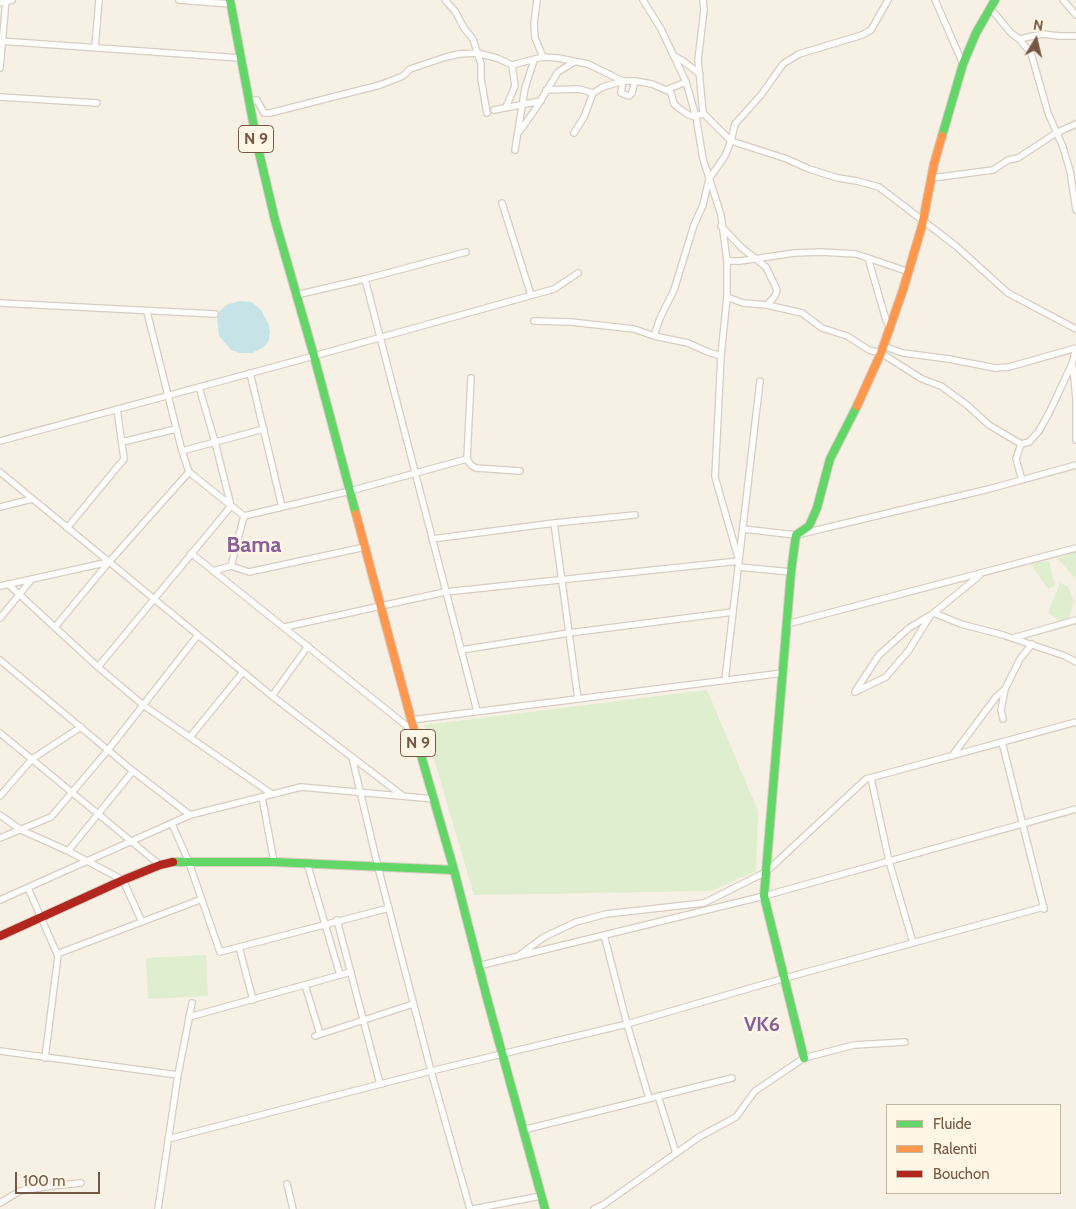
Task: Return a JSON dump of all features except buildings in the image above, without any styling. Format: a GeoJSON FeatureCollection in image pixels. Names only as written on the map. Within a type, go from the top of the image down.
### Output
{"type":"FeatureCollection","features":[{"type":"Feature","properties":{"kind":"street"},"geometry":{"type":"LineString","coordinates":[[95,48],[99,0]]}},
{"type":"Feature","properties":{"kind":"street"},"geometry":{"type":"LineString","coordinates":[[178,0],[230,2]]}},
{"type":"Feature","properties":{"kind":"street"},"geometry":{"type":"LineString","coordinates":[[445,0],[455,11],[464,28],[470,33],[481,64],[481,78],[490,111],[541,101]]}},
{"type":"Feature","properties":{"kind":"street"},"geometry":{"type":"LineString","coordinates":[[537,0],[534,24],[535,38],[543,57]]}},
{"type":"Feature","properties":{"kind":"street"},"geometry":{"type":"LineString","coordinates":[[643,0],[661,29],[686,82],[696,116],[703,159],[721,215],[727,261],[727,297],[721,356],[715,477],[739,564]]}},
{"type":"Feature","properties":{"kind":"street"},"geometry":{"type":"LineString","coordinates":[[703,0],[704,10],[698,60],[703,113],[731,141],[787,159],[831,176],[879,187],[956,246],[1008,293],[1076,328]]}},
{"type":"Feature","properties":{"kind":"street"},"geometry":{"type":"LineString","coordinates":[[654,336],[660,318],[674,290],[710,179],[726,156],[735,124],[762,95],[784,64],[799,54],[830,43],[862,35],[871,30],[888,0]]}},
{"type":"Feature","properties":{"kind":"street"},"geometry":{"type":"LineString","coordinates":[[935,0],[962,64]]}},
{"type":"Feature","properties":{"kind":"street"},"geometry":{"type":"LineString","coordinates":[[804,1058],[764,896],[791,572],[796,535],[809,526],[817,508],[830,459],[846,429],[882,350],[909,272],[962,64],[976,33],[995,0]]}},
{"type":"Feature","properties":{"kind":"street"},"geometry":{"type":"LineString","coordinates":[[1063,0],[1076,15]]}},
{"type":"Feature","properties":{"kind":"street"},"geometry":{"type":"LineString","coordinates":[[0,68],[6,1]]}},
{"type":"Feature","properties":{"kind":"street","name":"N 9"},"geometry":{"type":"LineString","coordinates":[[230,2],[249,102],[273,211],[382,606],[411,720],[454,870],[544,1209]]}},
{"type":"Feature","properties":{"kind":"street"},"geometry":{"type":"LineString","coordinates":[[991,9],[1031,53],[1040,89],[1063,147],[1074,184],[1076,210]]}},
{"type":"Feature","properties":{"kind":"street"},"geometry":{"type":"LineString","coordinates":[[1019,39],[1044,34],[1076,36]]}},
{"type":"Feature","properties":{"kind":"street"},"geometry":{"type":"LineString","coordinates":[[1,41],[240,58]]}},
{"type":"Feature","properties":{"kind":"street"},"geometry":{"type":"LineString","coordinates":[[249,102],[257,100],[264,114],[270,113],[380,84],[403,76],[410,69],[446,56],[477,53],[506,61],[512,65],[543,57],[558,58],[596,68],[622,82]]}},
{"type":"Feature","properties":{"kind":"street"},"geometry":{"type":"LineString","coordinates":[[674,56],[700,74]]}},
{"type":"Feature","properties":{"kind":"street"},"geometry":{"type":"LineString","coordinates":[[515,150],[526,82],[534,60]]}},
{"type":"Feature","properties":{"kind":"street"},"geometry":{"type":"LineString","coordinates":[[519,133],[558,72],[574,62]]}},
{"type":"Feature","properties":{"kind":"street"},"geometry":{"type":"LineString","coordinates":[[506,107],[515,86],[512,65]]}},
{"type":"Feature","properties":{"kind":"street"},"geometry":{"type":"LineString","coordinates":[[574,133],[584,117],[593,93],[603,87],[622,82],[635,81],[652,84],[671,93],[674,104],[689,115],[696,116],[703,113]]}},
{"type":"Feature","properties":{"kind":"street"},"geometry":{"type":"LineString","coordinates":[[622,82],[621,93],[629,96],[632,93],[635,81]]}},
{"type":"Feature","properties":{"kind":"street"},"geometry":{"type":"LineString","coordinates":[[666,90],[686,82]]}},
{"type":"Feature","properties":{"kind":"street"},"geometry":{"type":"LineString","coordinates":[[546,90],[579,88],[593,93]]}},
{"type":"Feature","properties":{"kind":"street"},"geometry":{"type":"LineString","coordinates":[[0,96],[96,103]]}},
{"type":"Feature","properties":{"kind":"street"},"geometry":{"type":"LineString","coordinates":[[932,178],[994,170],[1008,160],[1018,158],[1056,133],[1076,124]]}},
{"type":"Feature","properties":{"kind":"street"},"geometry":{"type":"LineString","coordinates":[[502,203],[531,295]]}},
{"type":"Feature","properties":{"kind":"street"},"geometry":{"type":"LineString","coordinates":[[721,226],[742,248],[766,267],[777,290],[775,296],[767,305]]}},
{"type":"Feature","properties":{"kind":"street"},"geometry":{"type":"LineString","coordinates":[[296,295],[466,252]]}},
{"type":"Feature","properties":{"kind":"street"},"geometry":{"type":"LineString","coordinates":[[727,261],[757,259],[794,253],[837,252],[856,254],[909,272]]}},
{"type":"Feature","properties":{"kind":"street"},"geometry":{"type":"LineString","coordinates":[[868,258],[886,320],[890,327]]}},
{"type":"Feature","properties":{"kind":"street"},"geometry":{"type":"LineString","coordinates":[[0,441],[554,289],[578,274]]}},
{"type":"Feature","properties":{"kind":"street"},"geometry":{"type":"LineString","coordinates":[[365,279],[477,711]]}},
{"type":"Feature","properties":{"kind":"street"},"geometry":{"type":"LineString","coordinates":[[727,297],[743,303],[767,305],[802,313],[822,328],[847,336],[869,350],[882,350],[949,359],[995,368],[1009,367],[1075,351],[1072,364],[1039,431],[1029,442],[1021,444],[989,425],[968,405],[941,386],[922,379],[882,350]]}},
{"type":"Feature","properties":{"kind":"street"},"geometry":{"type":"LineString","coordinates":[[0,303],[215,314]]}},
{"type":"Feature","properties":{"kind":"street"},"geometry":{"type":"LineString","coordinates":[[147,312],[167,395],[189,472],[244,516]]}},
{"type":"Feature","properties":{"kind":"street"},"geometry":{"type":"LineString","coordinates":[[534,321],[603,325],[634,329],[688,344],[721,356]]}},
{"type":"Feature","properties":{"kind":"street"},"geometry":{"type":"LineString","coordinates":[[1072,364],[1076,399],[1076,440]]}},
{"type":"Feature","properties":{"kind":"street"},"geometry":{"type":"LineString","coordinates":[[250,373],[282,507]]}},
{"type":"Feature","properties":{"kind":"street"},"geometry":{"type":"LineString","coordinates":[[471,378],[467,459],[476,468],[520,470]]}},
{"type":"Feature","properties":{"kind":"street"},"geometry":{"type":"LineString","coordinates":[[725,680],[760,381]]}},
{"type":"Feature","properties":{"kind":"street"},"geometry":{"type":"LineString","coordinates":[[199,387],[231,506]]}},
{"type":"Feature","properties":{"kind":"street"},"geometry":{"type":"LineString","coordinates":[[67,528],[124,459],[117,409]]}},
{"type":"Feature","properties":{"kind":"street"},"geometry":{"type":"LineString","coordinates":[[122,442],[176,429]]}},
{"type":"Feature","properties":{"kind":"street"},"geometry":{"type":"LineString","coordinates":[[182,451],[264,429]]}},
{"type":"Feature","properties":{"kind":"street"},"geometry":{"type":"LineString","coordinates":[[1021,444],[1016,460],[1022,480]]}},
{"type":"Feature","properties":{"kind":"street"},"geometry":{"type":"LineString","coordinates":[[244,516],[350,491],[467,459]]}},
{"type":"Feature","properties":{"kind":"street"},"geometry":{"type":"LineString","coordinates":[[743,529],[796,535],[1076,465]]}},
{"type":"Feature","properties":{"kind":"street"},"geometry":{"type":"LineString","coordinates":[[0,472],[272,696],[403,796]]}},
{"type":"Feature","properties":{"kind":"street"},"geometry":{"type":"LineString","coordinates":[[55,627],[109,562],[189,472]]}},
{"type":"Feature","properties":{"kind":"street"},"geometry":{"type":"LineString","coordinates":[[0,507],[32,498]]}},
{"type":"Feature","properties":{"kind":"street"},"geometry":{"type":"LineString","coordinates":[[98,666],[231,506]]}},
{"type":"Feature","properties":{"kind":"street"},"geometry":{"type":"LineString","coordinates":[[432,539],[554,523],[635,515]]}},
{"type":"Feature","properties":{"kind":"street"},"geometry":{"type":"LineString","coordinates":[[231,566],[244,516]]}},
{"type":"Feature","properties":{"kind":"street"},"geometry":{"type":"LineString","coordinates":[[554,523],[578,698]]}},
{"type":"Feature","properties":{"kind":"street"},"geometry":{"type":"LineString","coordinates":[[213,571],[231,566],[249,572],[366,547]]}},
{"type":"Feature","properties":{"kind":"street"},"geometry":{"type":"LineString","coordinates":[[787,624],[1076,548]]}},
{"type":"Feature","properties":{"kind":"street"},"geometry":{"type":"LineString","coordinates":[[192,554],[415,732]]}},
{"type":"Feature","properties":{"kind":"street"},"geometry":{"type":"LineString","coordinates":[[0,586],[109,562]]}},
{"type":"Feature","properties":{"kind":"street"},"geometry":{"type":"LineString","coordinates":[[285,627],[445,592],[739,564],[791,572]]}},
{"type":"Feature","properties":{"kind":"street"},"geometry":{"type":"LineString","coordinates":[[932,614],[909,650],[886,677],[855,692],[878,655],[909,628],[932,614],[981,573]]}},
{"type":"Feature","properties":{"kind":"street"},"geometry":{"type":"LineString","coordinates":[[0,618],[32,579]]}},
{"type":"Feature","properties":{"kind":"street"},"geometry":{"type":"LineString","coordinates":[[8,584],[143,705],[272,794]]}},
{"type":"Feature","properties":{"kind":"street"},"geometry":{"type":"LineString","coordinates":[[462,650],[569,633],[733,612]]}},
{"type":"Feature","properties":{"kind":"street"},"geometry":{"type":"LineString","coordinates":[[932,614],[1032,644],[1076,662]]}},
{"type":"Feature","properties":{"kind":"street"},"geometry":{"type":"LineString","coordinates":[[1013,638],[1076,620]]}},
{"type":"Feature","properties":{"kind":"street"},"geometry":{"type":"LineString","coordinates":[[0,838],[51,817],[108,750],[198,635]]}},
{"type":"Feature","properties":{"kind":"street"},"geometry":{"type":"LineString","coordinates":[[952,756],[1004,689],[1020,659],[1032,644]]}},
{"type":"Feature","properties":{"kind":"street"},"geometry":{"type":"LineString","coordinates":[[272,696],[308,646]]}},
{"type":"Feature","properties":{"kind":"street"},"geometry":{"type":"LineString","coordinates":[[0,660],[133,771],[190,815]]}},
{"type":"Feature","properties":{"kind":"street"},"geometry":{"type":"LineString","coordinates":[[190,737],[243,672]]}},
{"type":"Feature","properties":{"kind":"street"},"geometry":{"type":"LineString","coordinates":[[411,720],[783,673]]}},
{"type":"Feature","properties":{"kind":"street"},"geometry":{"type":"LineString","coordinates":[[1003,719],[1001,710],[1004,689]]}},
{"type":"Feature","properties":{"kind":"street"},"geometry":{"type":"LineString","coordinates":[[987,709],[1001,710]]}},
{"type":"Feature","properties":{"kind":"street"},"geometry":{"type":"LineString","coordinates":[[517,957],[544,938],[576,922],[606,914],[704,903],[766,872],[866,779],[1076,722]]}},
{"type":"Feature","properties":{"kind":"street"},"geometry":{"type":"LineString","coordinates":[[0,796],[32,759],[81,727]]}},
{"type":"Feature","properties":{"kind":"street"},"geometry":{"type":"LineString","coordinates":[[0,733],[160,865]]}},
{"type":"Feature","properties":{"kind":"street"},"geometry":{"type":"LineString","coordinates":[[168,1139],[431,1071],[627,1024],[785,978],[1044,908],[1002,742]]}},
{"type":"Feature","properties":{"kind":"street"},"geometry":{"type":"LineString","coordinates":[[352,757],[413,1004],[471,1209],[541,1196]]}},
{"type":"Feature","properties":{"kind":"street"},"geometry":{"type":"LineString","coordinates":[[68,851],[133,771]]}},
{"type":"Feature","properties":{"kind":"street"},"geometry":{"type":"LineString","coordinates":[[871,778],[889,861],[913,943]]}},
{"type":"Feature","properties":{"kind":"street"},"geometry":{"type":"LineString","coordinates":[[0,900],[190,815],[301,786],[434,798]]}},
{"type":"Feature","properties":{"kind":"street"},"geometry":{"type":"LineString","coordinates":[[262,797],[274,862]]}},
{"type":"Feature","properties":{"kind":"street"},"geometry":{"type":"LineString","coordinates":[[478,966],[764,896],[1076,809]]}},
{"type":"Feature","properties":{"kind":"street"},"geometry":{"type":"LineString","coordinates":[[0,815],[21,830],[68,851],[123,880],[142,922]]}},
{"type":"Feature","properties":{"kind":"street"},"geometry":{"type":"LineString","coordinates":[[172,824],[188,860],[220,952],[388,908]]}},
{"type":"Feature","properties":{"kind":"street"},"geometry":{"type":"LineString","coordinates":[[0,936],[41,916],[160,865],[188,860],[454,870]]}},
{"type":"Feature","properties":{"kind":"street"},"geometry":{"type":"LineString","coordinates":[[307,863],[340,975]]}},
{"type":"Feature","properties":{"kind":"street"},"geometry":{"type":"LineString","coordinates":[[28,888],[58,954],[45,1058]]}},
{"type":"Feature","properties":{"kind":"street"},"geometry":{"type":"LineString","coordinates":[[58,954],[202,899]]}},
{"type":"Feature","properties":{"kind":"street"},"geometry":{"type":"LineString","coordinates":[[337,920],[380,1084]]}},
{"type":"Feature","properties":{"kind":"street"},"geometry":{"type":"LineString","coordinates":[[604,936],[627,1024],[650,1098]]}},
{"type":"Feature","properties":{"kind":"street"},"geometry":{"type":"LineString","coordinates":[[239,947],[253,1000]]}},
{"type":"Feature","properties":{"kind":"street"},"geometry":{"type":"LineString","coordinates":[[189,1018],[351,972]]}},
{"type":"Feature","properties":{"kind":"street"},"geometry":{"type":"LineString","coordinates":[[306,985],[317,1035],[413,1004]]}},
{"type":"Feature","properties":{"kind":"street"},"geometry":{"type":"LineString","coordinates":[[158,1209],[178,1075],[192,1003]]}},
{"type":"Feature","properties":{"kind":"street"},"geometry":{"type":"LineString","coordinates":[[594,1209],[603,1205],[699,1137],[736,1117],[755,1091],[804,1058],[854,1045],[905,1042]]}},
{"type":"Feature","properties":{"kind":"street"},"geometry":{"type":"LineString","coordinates":[[0,1051],[178,1075]]}},
{"type":"Feature","properties":{"kind":"street"},"geometry":{"type":"LineString","coordinates":[[524,1130],[732,1078]]}},
{"type":"Feature","properties":{"kind":"street"},"geometry":{"type":"LineString","coordinates":[[658,1096],[676,1154]]}},
{"type":"Feature","properties":{"kind":"street"},"geometry":{"type":"LineString","coordinates":[[0,1203],[20,1191],[81,1183]]}},
{"type":"Feature","properties":{"kind":"street"},"geometry":{"type":"LineString","coordinates":[[287,1184],[293,1209]]}},
{"type":"Feature","properties":{"kind":"green space"},"geometry":{"type":"Polygon","coordinates":[[[1076,551],[1076,579],[1058,559],[1076,551]]]}},
{"type":"Feature","properties":{"kind":"green space"},"geometry":{"type":"Polygon","coordinates":[[[1049,561],[1055,586],[1048,589],[1030,563],[1049,561]]]}},
{"type":"Feature","properties":{"kind":"green space"},"geometry":{"type":"Polygon","coordinates":[[[1060,583],[1068,586],[1074,602],[1066,625],[1048,613],[1060,583]]]}},
{"type":"Feature","properties":{"kind":"green space"},"geometry":{"type":"Polygon","coordinates":[[[707,690],[758,811],[756,871],[711,891],[474,895],[424,725],[707,690]]]}},
{"type":"Feature","properties":{"kind":"green space"},"geometry":{"type":"Polygon","coordinates":[[[206,955],[208,996],[148,999],[146,958],[206,955]]]}},
{"type":"Feature","properties":{"kind":"water"},"geometry":{"type":"Polygon","coordinates":[[[240,301],[252,302],[261,310],[268,323],[269,340],[264,347],[252,353],[240,353],[231,350],[219,336],[217,317],[220,311],[226,305],[240,301]]]}},
{"type":"Feature","properties":{"kind":"traffic: fast"},"geometry":{"type":"LineString","coordinates":[[230,0],[258,148],[275,220],[356,514]]}},
{"type":"Feature","properties":{"kind":"traffic: fast"},"geometry":{"type":"LineString","coordinates":[[942,136],[963,64],[976,33],[995,0]]}},
{"type":"Feature","properties":{"kind":"traffic: fast"},"geometry":{"type":"LineString","coordinates":[[804,1058],[764,896],[791,572],[796,535],[809,526],[817,508],[830,459],[857,406]]}},
{"type":"Feature","properties":{"kind":"traffic: fast"},"geometry":{"type":"LineString","coordinates":[[415,734],[454,870],[545,1209]]}},
{"type":"Feature","properties":{"kind":"traffic: fast"},"geometry":{"type":"LineString","coordinates":[[173,862],[274,862],[454,870]]}},
{"type":"Feature","properties":{"kind":"traffic: slow"},"geometry":{"type":"LineString","coordinates":[[857,406],[881,353],[903,290],[922,226],[934,164],[942,136]]}},
{"type":"Feature","properties":{"kind":"traffic: slow"},"geometry":{"type":"LineString","coordinates":[[356,514],[415,734]]}},
{"type":"Feature","properties":{"kind":"traffic: jam"},"geometry":{"type":"LineString","coordinates":[[0,936],[123,880],[160,865],[173,862]]}},
{"type":"Feature","properties":{"kind":"district","name":"Bama"},"geometry":{"type":"Point","coordinates":[254,546]}},
{"type":"Feature","properties":{"kind":"district","name":"VK6"},"geometry":{"type":"Point","coordinates":[762,1025]}}]}
